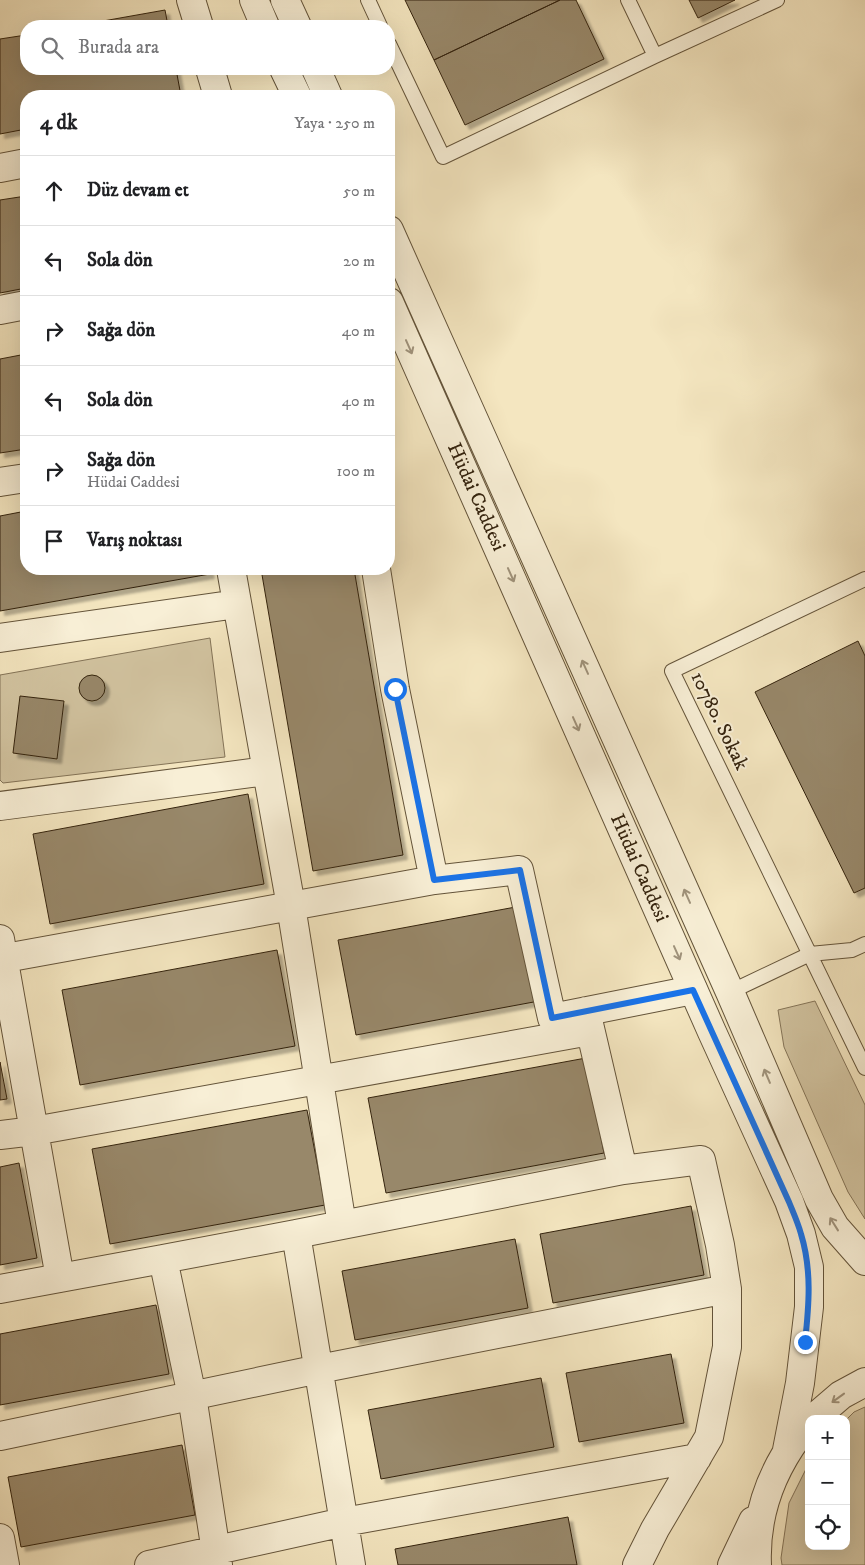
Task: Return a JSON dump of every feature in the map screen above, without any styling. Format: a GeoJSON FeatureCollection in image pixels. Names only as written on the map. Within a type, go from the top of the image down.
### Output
{"type":"FeatureCollection","features":[{"type":"Feature","properties":{"kind":"street"},"geometry":{"type":"LineString","coordinates":[[191,0],[196,20]]}},
{"type":"Feature","properties":{"kind":"street"},"geometry":{"type":"LineString","coordinates":[[254,0],[262,20]]}},
{"type":"Feature","properties":{"kind":"street"},"geometry":{"type":"LineString","coordinates":[[285,0],[294,20]]}},
{"type":"Feature","properties":{"kind":"street"},"geometry":{"type":"LineString","coordinates":[[212,75],[216,90]]}},
{"type":"Feature","properties":{"kind":"street"},"geometry":{"type":"LineString","coordinates":[[287,75],[294,90]]}},
{"type":"Feature","properties":{"kind":"street"},"geometry":{"type":"LineString","coordinates":[[319,75],[325,90]]}},
{"type":"Feature","properties":{"kind":"street"},"geometry":{"type":"LineString","coordinates":[[0,168],[20,164]]}},
{"type":"Feature","properties":{"kind":"street","name":"Hüdai Caddesi"},"geometry":{"type":"LineString","coordinates":[[395,243],[730,992],[819,1199],[835,1227],[865,1261]]}},
{"type":"Feature","properties":{"kind":"street"},"geometry":{"type":"LineString","coordinates":[[0,310],[20,306]]}},
{"type":"Feature","properties":{"kind":"street","name":"Hüdai Caddesi"},"geometry":{"type":"LineString","coordinates":[[395,316],[693,990],[789,1202],[801,1234],[808,1267],[809,1306],[800,1382],[788,1450]]}},
{"type":"Feature","properties":{"kind":"street"},"geometry":{"type":"LineString","coordinates":[[0,482],[20,479]]}},
{"type":"Feature","properties":{"kind":"street"},"geometry":{"type":"LineString","coordinates":[[232,575],[290,906],[342,1225]]}},
{"type":"Feature","properties":{"kind":"street"},"geometry":{"type":"LineString","coordinates":[[377,575],[395,689],[434,880]]}},
{"type":"Feature","properties":{"kind":"street"},"geometry":{"type":"LineString","coordinates":[[0,638],[238,604]]}},
{"type":"Feature","properties":{"kind":"street"},"geometry":{"type":"LineString","coordinates":[[0,806],[267,771]]}},
{"type":"Feature","properties":{"kind":"street"},"geometry":{"type":"LineString","coordinates":[[60,1278],[1,952],[290,906],[434,880],[520,870],[552,1018],[588,1021]]}},
{"type":"Feature","properties":{"kind":"street"},"geometry":{"type":"LineString","coordinates":[[0,1135],[34,1131],[318,1080],[588,1021],[693,990]]}},
{"type":"Feature","properties":{"kind":"street"},"geometry":{"type":"LineString","coordinates":[[588,1021],[623,1170]]}},
{"type":"Feature","properties":{"kind":"street"},"geometry":{"type":"LineString","coordinates":[[0,1289],[296,1234],[623,1170],[701,1160],[720,1245],[727,1289],[727,1346],[709,1437],[655,1529],[637,1565]]}},
{"type":"Feature","properties":{"kind":"street"},"geometry":{"type":"LineString","coordinates":[[296,1234],[351,1565]]}},
{"type":"Feature","properties":{"kind":"street"},"geometry":{"type":"LineString","coordinates":[[163,1259],[192,1396],[216,1558]]}},
{"type":"Feature","properties":{"kind":"street"},"geometry":{"type":"LineString","coordinates":[[0,1436],[727,1289]]}},
{"type":"Feature","properties":{"kind":"street"},"geometry":{"type":"LineString","coordinates":[[816,1415],[841,1395],[865,1382]]}},
{"type":"Feature","properties":{"kind":"street"},"geometry":{"type":"LineString","coordinates":[[732,1565],[769,1485],[788,1450],[805,1428]]}},
{"type":"Feature","properties":{"kind":"street"},"geometry":{"type":"LineString","coordinates":[[149,1565],[216,1558],[344,1522],[697,1458]]}},
{"type":"Feature","properties":{"kind":"street"},"geometry":{"type":"LineString","coordinates":[[757,1565],[756,1550],[760,1517],[769,1485]]}},
{"type":"Feature","properties":{"kind":"street"},"geometry":{"type":"LineString","coordinates":[[0,1538],[5,1565]]}},
{"type":"Feature","properties":{"kind":"lane"},"geometry":{"type":"LineString","coordinates":[[368,0],[377,20]]}},
{"type":"Feature","properties":{"kind":"lane"},"geometry":{"type":"LineString","coordinates":[[628,0],[655,56]]}},
{"type":"Feature","properties":{"kind":"lane"},"geometry":{"type":"LineString","coordinates":[[395,57],[443,157],[778,0]]}},
{"type":"Feature","properties":{"kind":"lane","name":"10780. Sokak"},"geometry":{"type":"LineString","coordinates":[[810,954],[672,671],[865,579]]}},
{"type":"Feature","properties":{"kind":"lane"},"geometry":{"type":"LineString","coordinates":[[730,992],[810,954],[852,950],[865,944]]}},
{"type":"Feature","properties":{"kind":"lane"},"geometry":{"type":"LineString","coordinates":[[810,954],[865,1068]]}},
{"type":"Feature","properties":{"kind":"shaded area"},"geometry":{"type":"Polygon","coordinates":[[[210,638],[225,757],[3,783],[0,780],[0,675],[210,638]]]}},
{"type":"Feature","properties":{"kind":"shaded area"},"geometry":{"type":"Polygon","coordinates":[[[815,1001],[865,1105],[865,1219],[848,1192],[784,1047],[778,1010],[815,1001]]]}},
{"type":"Feature","properties":{"kind":"shaded area"},"geometry":{"type":"Polygon","coordinates":[[[865,1407],[865,1565],[782,1565],[781,1558],[789,1503],[805,1471],[805,1550],[850,1550],[850,1416],[865,1407]]]}},
{"type":"Feature","properties":{"kind":"building"},"geometry":{"type":"Polygon","coordinates":[[[405,0],[560,0],[434,60],[405,0]]]}},
{"type":"Feature","properties":{"kind":"building"},"geometry":{"type":"Polygon","coordinates":[[[560,0],[576,0],[604,59],[465,125],[434,60],[560,0]]]}},
{"type":"Feature","properties":{"kind":"building"},"geometry":{"type":"Polygon","coordinates":[[[689,0],[735,0],[698,18],[689,0]]]}},
{"type":"Feature","properties":{"kind":"building"},"geometry":{"type":"Polygon","coordinates":[[[165,10],[167,20],[109,20],[165,10]]]}},
{"type":"Feature","properties":{"kind":"building"},"geometry":{"type":"Polygon","coordinates":[[[20,36],[20,75],[177,75],[180,90],[20,90],[20,130],[0,134],[0,39],[20,36]]]}},
{"type":"Feature","properties":{"kind":"building"},"geometry":{"type":"Polygon","coordinates":[[[20,197],[20,289],[0,293],[0,200],[20,197]]]}},
{"type":"Feature","properties":{"kind":"building"},"geometry":{"type":"Polygon","coordinates":[[[20,355],[20,450],[0,453],[0,359],[20,355]]]}},
{"type":"Feature","properties":{"kind":"building"},"geometry":{"type":"Polygon","coordinates":[[[20,512],[20,575],[204,575],[0,611],[0,516],[20,512]]]}},
{"type":"Feature","properties":{"kind":"building"},"geometry":{"type":"Polygon","coordinates":[[[262,575],[355,575],[403,855],[313,871],[262,575]]]}},
{"type":"Feature","properties":{"kind":"building"},"geometry":{"type":"Polygon","coordinates":[[[858,641],[865,656],[865,888],[854,893],[755,692],[858,641]]]}},
{"type":"Feature","properties":{"kind":"building"},"geometry":{"type":"Polygon","coordinates":[[[92,675],[101,679],[105,688],[101,697],[92,701],[83,697],[79,688],[83,679],[92,675]]]}},
{"type":"Feature","properties":{"kind":"building"},"geometry":{"type":"Polygon","coordinates":[[[20,696],[64,701],[57,759],[13,753],[20,696]]]}},
{"type":"Feature","properties":{"kind":"building"},"geometry":{"type":"Polygon","coordinates":[[[248,794],[264,884],[50,924],[33,834],[248,794]]]}},
{"type":"Feature","properties":{"kind":"building"},"geometry":{"type":"Polygon","coordinates":[[[521,906],[539,1001],[356,1035],[338,940],[521,906]]]}},
{"type":"Feature","properties":{"kind":"building"},"geometry":{"type":"Polygon","coordinates":[[[277,950],[295,1046],[80,1085],[62,990],[277,950]]]}},
{"type":"Feature","properties":{"kind":"building"},"geometry":{"type":"Polygon","coordinates":[[[586,1058],[604,1153],[386,1193],[368,1098],[586,1058]]]}},
{"type":"Feature","properties":{"kind":"building"},"geometry":{"type":"Polygon","coordinates":[[[0,1062],[7,1099],[0,1100],[0,1062]]]}},
{"type":"Feature","properties":{"kind":"building"},"geometry":{"type":"Polygon","coordinates":[[[307,1110],[325,1205],[110,1244],[92,1149],[307,1110]]]}},
{"type":"Feature","properties":{"kind":"building"},"geometry":{"type":"Polygon","coordinates":[[[19,1163],[37,1258],[0,1265],[0,1167],[19,1163]]]}},
{"type":"Feature","properties":{"kind":"building"},"geometry":{"type":"Polygon","coordinates":[[[691,1206],[704,1275],[553,1303],[540,1234],[691,1206]]]}},
{"type":"Feature","properties":{"kind":"building"},"geometry":{"type":"Polygon","coordinates":[[[515,1239],[528,1308],[355,1340],[342,1271],[515,1239]]]}},
{"type":"Feature","properties":{"kind":"building"},"geometry":{"type":"Polygon","coordinates":[[[156,1305],[169,1374],[0,1405],[0,1334],[156,1305]]]}},
{"type":"Feature","properties":{"kind":"building"},"geometry":{"type":"Polygon","coordinates":[[[671,1354],[684,1423],[579,1442],[566,1373],[671,1354]]]}},
{"type":"Feature","properties":{"kind":"building"},"geometry":{"type":"Polygon","coordinates":[[[541,1378],[554,1447],[381,1479],[368,1410],[541,1378]]]}},
{"type":"Feature","properties":{"kind":"building"},"geometry":{"type":"Polygon","coordinates":[[[182,1445],[195,1515],[21,1547],[8,1477],[182,1445]]]}},
{"type":"Feature","properties":{"kind":"building"},"geometry":{"type":"Polygon","coordinates":[[[568,1517],[577,1565],[398,1565],[395,1549],[568,1517]]]}},
{"type":"Feature","properties":{"kind":"route"},"geometry":{"type":"LineString","coordinates":[[395,689],[434,880],[520,870],[552,1018],[693,990],[789,1202],[801,1234],[808,1267],[809,1306],[805,1342]]}}]}
